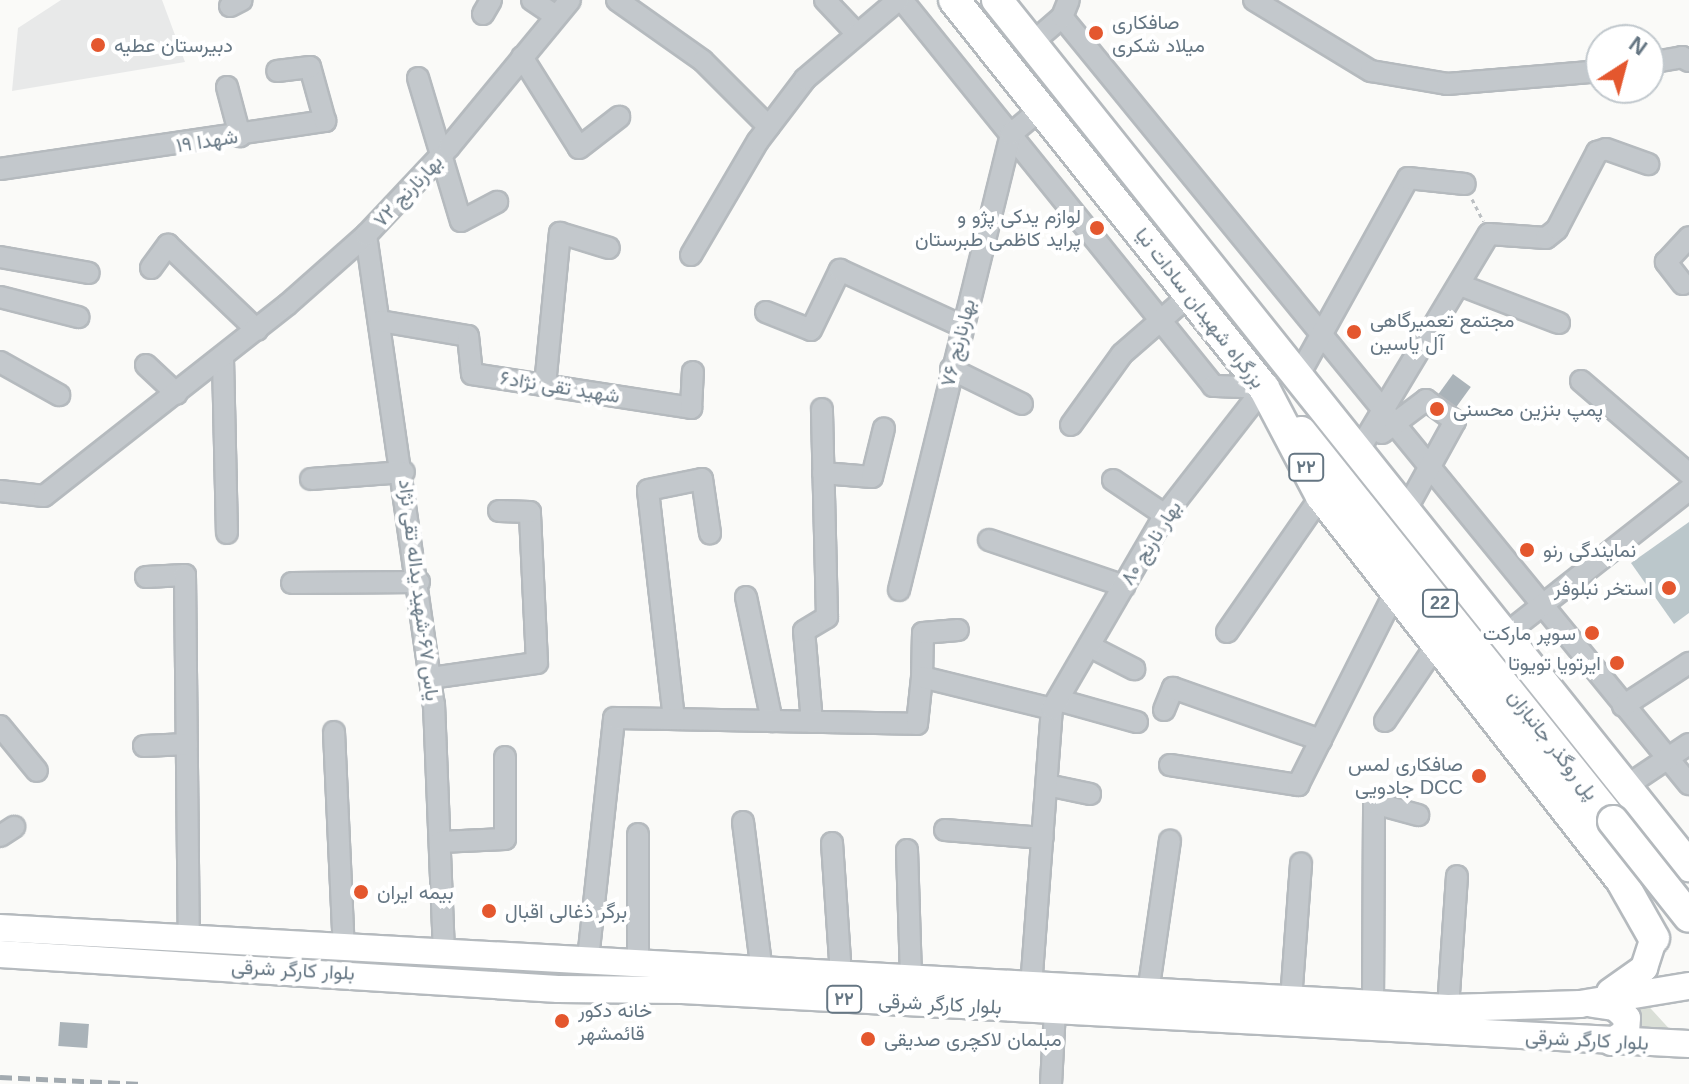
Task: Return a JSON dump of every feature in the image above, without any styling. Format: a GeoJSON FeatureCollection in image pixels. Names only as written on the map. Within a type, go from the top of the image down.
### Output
{"type":"FeatureCollection","features":[{"type":"Feature","properties":{"kind":"highway","name":"بزرگراه شهیدان سادات نیا"},"geometry":{"type":"LineString","coordinates":[[954,0],[1264,388],[1321,496],[1435,647],[1621,880],[1654,938]]}},
{"type":"Feature","properties":{"kind":"highway","name":"بزرگراه شهیدان سادات نیا"},"geometry":{"type":"LineString","coordinates":[[997,0],[1507,633],[1680,856]]}},
{"type":"Feature","properties":{"kind":"highway","name":"پل روگذر جانبازان"},"geometry":{"type":"LineString","coordinates":[[1264,388],[1689,917]]}},
{"type":"Feature","properties":{"kind":"highway"},"geometry":{"type":"LineString","coordinates":[[1621,880],[1655,877],[1680,856]]}},
{"type":"Feature","properties":{"kind":"main road","name":"بلوار کارگر شرقی"},"geometry":{"type":"LineString","coordinates":[[0,928],[344,949],[444,949],[638,965],[1448,1008],[1580,1004],[1687,986]]}},
{"type":"Feature","properties":{"kind":"main road"},"geometry":{"type":"LineString","coordinates":[[1580,1004],[1636,977],[1650,958],[1654,938]]}},
{"type":"Feature","properties":{"kind":"main road","name":"بلوار کارگر شرقی"},"geometry":{"type":"LineString","coordinates":[[0,954],[558,989],[682,990],[1689,1044]]}},
{"type":"Feature","properties":{"kind":"main road"},"geometry":{"type":"LineString","coordinates":[[1580,1004],[1615,1007],[1624,1013],[1629,1028],[1611,1042]]}},
{"type":"Feature","properties":{"kind":"street"},"geometry":{"type":"LineString","coordinates":[[532,0],[556,16]]}},
{"type":"Feature","properties":{"kind":"street","name":"بهارنارنج ۷۲"},"geometry":{"type":"LineString","coordinates":[[0,491],[44,496],[257,330],[366,235],[440,156],[570,0]]}},
{"type":"Feature","properties":{"kind":"street"},"geometry":{"type":"LineString","coordinates":[[617,0],[703,61],[769,127]]}},
{"type":"Feature","properties":{"kind":"street"},"geometry":{"type":"LineString","coordinates":[[825,0],[857,34]]}},
{"type":"Feature","properties":{"kind":"street"},"geometry":{"type":"LineString","coordinates":[[691,255],[769,127],[805,79],[900,0],[1213,386],[1264,388]]}},
{"type":"Feature","properties":{"kind":"street"},"geometry":{"type":"LineString","coordinates":[[1254,0],[1371,71],[1447,84],[1585,72]]}},
{"type":"Feature","properties":{"kind":"street"},"geometry":{"type":"LineString","coordinates":[[1032,43],[1066,8],[1319,338],[1689,784]]}},
{"type":"Feature","properties":{"kind":"street"},"geometry":{"type":"LineString","coordinates":[[522,57],[579,148],[619,117]]}},
{"type":"Feature","properties":{"kind":"street"},"geometry":{"type":"LineString","coordinates":[[1665,60],[1682,57],[1689,61]]}},
{"type":"Feature","properties":{"kind":"street","name":"شهدا ۱۹"},"geometry":{"type":"LineString","coordinates":[[0,169],[240,136],[325,121],[310,67],[277,71]]}},
{"type":"Feature","properties":{"kind":"street"},"geometry":{"type":"LineString","coordinates":[[418,78],[461,221],[497,202]]}},
{"type":"Feature","properties":{"kind":"street"},"geometry":{"type":"LineString","coordinates":[[227,87],[240,136]]}},
{"type":"Feature","properties":{"kind":"street"},"geometry":{"type":"LineString","coordinates":[[1011,134],[1041,109]]}},
{"type":"Feature","properties":{"kind":"street","name":"بهارنارنج ۷۶"},"geometry":{"type":"LineString","coordinates":[[899,590],[1011,134]]}},
{"type":"Feature","properties":{"kind":"street"},"geometry":{"type":"LineString","coordinates":[[1359,450],[1388,420],[1489,234],[1546,238],[1557,229],[1597,152],[1606,149],[1648,164]]}},
{"type":"Feature","properties":{"kind":"street"},"geometry":{"type":"LineString","coordinates":[[1299,375],[1408,178],[1465,184]]}},
{"type":"Feature","properties":{"kind":"street"},"geometry":{"type":"LineString","coordinates":[[545,385],[560,233],[609,248]]}},
{"type":"Feature","properties":{"kind":"street","name":"یاس ۶۷-شهید یداله تقی نژاد"},"geometry":{"type":"LineString","coordinates":[[366,235],[404,472],[431,678],[444,949]]}},
{"type":"Feature","properties":{"kind":"street"},"geometry":{"type":"LineString","coordinates":[[1683,284],[1666,262],[1689,237]]}},
{"type":"Feature","properties":{"kind":"street"},"geometry":{"type":"LineString","coordinates":[[151,268],[168,245],[257,330]]}},
{"type":"Feature","properties":{"kind":"street"},"geometry":{"type":"LineString","coordinates":[[0,257],[89,273]]}},
{"type":"Feature","properties":{"kind":"street"},"geometry":{"type":"LineString","coordinates":[[766,312],[811,330],[840,270],[962,326]]}},
{"type":"Feature","properties":{"kind":"street"},"geometry":{"type":"LineString","coordinates":[[1460,285],[1559,323]]}},
{"type":"Feature","properties":{"kind":"street"},"geometry":{"type":"LineString","coordinates":[[1071,425],[1122,354],[1191,294]]}},
{"type":"Feature","properties":{"kind":"street"},"geometry":{"type":"LineString","coordinates":[[0,297],[78,317]]}},
{"type":"Feature","properties":{"kind":"street","name":"شهید تقی نژاد۶"},"geometry":{"type":"LineString","coordinates":[[380,321],[468,336],[472,374],[691,408],[693,372]]}},
{"type":"Feature","properties":{"kind":"street"},"geometry":{"type":"LineString","coordinates":[[223,359],[227,533]]}},
{"type":"Feature","properties":{"kind":"street"},"geometry":{"type":"LineString","coordinates":[[0,362],[59,395]]}},
{"type":"Feature","properties":{"kind":"street"},"geometry":{"type":"LineString","coordinates":[[146,365],[177,394]]}},
{"type":"Feature","properties":{"kind":"street"},"geometry":{"type":"LineString","coordinates":[[951,369],[1022,404]]}},
{"type":"Feature","properties":{"kind":"street"},"geometry":{"type":"LineString","coordinates":[[1581,381],[1689,474]]}},
{"type":"Feature","properties":{"kind":"street","name":"بهار نارنج ۸۰"},"geometry":{"type":"LineString","coordinates":[[1055,704],[1165,515],[1264,388]]}},
{"type":"Feature","properties":{"kind":"street"},"geometry":{"type":"LineString","coordinates":[[1388,420],[1426,400],[1455,421],[1407,508]]}},
{"type":"Feature","properties":{"kind":"street"},"geometry":{"type":"LineString","coordinates":[[812,722],[804,631],[827,617],[822,409]]}},
{"type":"Feature","properties":{"kind":"street"},"geometry":{"type":"LineString","coordinates":[[823,473],[872,477],[884,428]]}},
{"type":"Feature","properties":{"kind":"street"},"geometry":{"type":"LineString","coordinates":[[311,479],[404,472]]}},
{"type":"Feature","properties":{"kind":"street"},"geometry":{"type":"LineString","coordinates":[[674,719],[648,490],[702,479],[710,533]]}},
{"type":"Feature","properties":{"kind":"street"},"geometry":{"type":"LineString","coordinates":[[1113,480],[1165,515]]}},
{"type":"Feature","properties":{"kind":"street"},"geometry":{"type":"LineString","coordinates":[[1507,633],[1689,490]]}},
{"type":"Feature","properties":{"kind":"street"},"geometry":{"type":"LineString","coordinates":[[1227,632],[1321,496]]}},
{"type":"Feature","properties":{"kind":"street"},"geometry":{"type":"LineString","coordinates":[[431,678],[537,663],[530,512],[499,511]]}},
{"type":"Feature","properties":{"kind":"street"},"geometry":{"type":"LineString","coordinates":[[989,540],[1124,586]]}},
{"type":"Feature","properties":{"kind":"street"},"geometry":{"type":"LineString","coordinates":[[146,577],[185,575],[189,940]]}},
{"type":"Feature","properties":{"kind":"street"},"geometry":{"type":"LineString","coordinates":[[292,583],[419,582]]}},
{"type":"Feature","properties":{"kind":"street"},"geometry":{"type":"LineString","coordinates":[[1170,765],[1298,785],[1395,592]]}},
{"type":"Feature","properties":{"kind":"street"},"geometry":{"type":"LineString","coordinates":[[746,597],[772,721]]}},
{"type":"Feature","properties":{"kind":"street"},"geometry":{"type":"LineString","coordinates":[[588,959],[614,718],[917,724],[923,633],[958,630]]}},
{"type":"Feature","properties":{"kind":"street"},"geometry":{"type":"LineString","coordinates":[[1089,646],[1134,669]]}},
{"type":"Feature","properties":{"kind":"street"},"geometry":{"type":"LineString","coordinates":[[1385,721],[1435,647]]}},
{"type":"Feature","properties":{"kind":"street"},"geometry":{"type":"LineString","coordinates":[[1623,706],[1689,663]]}},
{"type":"Feature","properties":{"kind":"street"},"geometry":{"type":"LineString","coordinates":[[922,677],[1137,722]]}},
{"type":"Feature","properties":{"kind":"street"},"geometry":{"type":"LineString","coordinates":[[1164,710],[1173,688],[1321,740]]}},
{"type":"Feature","properties":{"kind":"street"},"geometry":{"type":"LineString","coordinates":[[1031,987],[1055,704]]}},
{"type":"Feature","properties":{"kind":"street"},"geometry":{"type":"LineString","coordinates":[[0,726],[37,771]]}},
{"type":"Feature","properties":{"kind":"street"},"geometry":{"type":"LineString","coordinates":[[334,732],[344,949]]}},
{"type":"Feature","properties":{"kind":"street"},"geometry":{"type":"LineString","coordinates":[[144,746],[187,744]]}},
{"type":"Feature","properties":{"kind":"street"},"geometry":{"type":"LineString","coordinates":[[1625,787],[1689,744]]}},
{"type":"Feature","properties":{"kind":"street"},"geometry":{"type":"LineString","coordinates":[[440,842],[505,839],[505,757]]}},
{"type":"Feature","properties":{"kind":"street"},"geometry":{"type":"LineString","coordinates":[[1047,785],[1090,794]]}},
{"type":"Feature","properties":{"kind":"street"},"geometry":{"type":"LineString","coordinates":[[1373,1004],[1374,803],[1418,815]]}},
{"type":"Feature","properties":{"kind":"street"},"geometry":{"type":"LineString","coordinates":[[743,822],[762,972]]}},
{"type":"Feature","properties":{"kind":"street"},"geometry":{"type":"LineString","coordinates":[[945,830],[1043,838]]}},
{"type":"Feature","properties":{"kind":"street"},"geometry":{"type":"LineString","coordinates":[[638,834],[638,965]]}},
{"type":"Feature","properties":{"kind":"street"},"geometry":{"type":"LineString","coordinates":[[1148,993],[1170,841]]}},
{"type":"Feature","properties":{"kind":"street"},"geometry":{"type":"LineString","coordinates":[[832,843],[841,976]]}},
{"type":"Feature","properties":{"kind":"street"},"geometry":{"type":"LineString","coordinates":[[907,850],[911,980]]}},
{"type":"Feature","properties":{"kind":"street"},"geometry":{"type":"LineString","coordinates":[[1291,1000],[1301,863]]}},
{"type":"Feature","properties":{"kind":"street"},"geometry":{"type":"LineString","coordinates":[[1448,1008],[1457,876]]}},
{"type":"Feature","properties":{"kind":"street"},"geometry":{"type":"LineString","coordinates":[[1051,1084],[1055,1010]]}},
{"type":"Feature","properties":{"kind":"path"},"geometry":{"type":"LineString","coordinates":[[1465,184],[1489,234]]}},
{"type":"Feature","properties":{"kind":"shaded area","name":"دبیرستان عطیه"},"geometry":{"type":"Polygon","coordinates":[[[61,0],[162,0],[185,62],[12,91],[18,28],[61,0]]]}},
{"type":"Feature","properties":{"kind":"shaded area","name":"استخر نبلوفر"},"geometry":{"type":"Polygon","coordinates":[[[1689,522],[1689,613],[1674,624],[1631,563],[1689,522]]]}},
{"type":"Feature","properties":{"kind":"shaded area"},"geometry":{"type":"Polygon","coordinates":[[[1622,999],[1642,999],[1674,1034],[1633,1032],[1622,999]]]}},
{"type":"Feature","properties":{"kind":"building"},"geometry":{"type":"Polygon","coordinates":[[[1453,374],[1471,387],[1454,410],[1436,397],[1453,374]]]}},
{"type":"Feature","properties":{"kind":"building"},"geometry":{"type":"Polygon","coordinates":[[[60,1022],[89,1024],[87,1048],[58,1046],[60,1022]]]}},
{"type":"Feature","properties":{"kind":"railway"},"geometry":{"type":"LineString","coordinates":[[0,1077],[142,1084]]}},
{"type":"Feature","properties":{"kind":"place","name":"صافکاری میلاد شکری"},"geometry":{"type":"Point","coordinates":[1096,33]}},
{"type":"Feature","properties":{"kind":"place","name":"دبیرستان عطیه"},"geometry":{"type":"Point","coordinates":[98,45]}},
{"type":"Feature","properties":{"kind":"place","name":"لوازم یدکی پژو و پراید کاظمی طبرستان"},"geometry":{"type":"Point","coordinates":[1097,228]}},
{"type":"Feature","properties":{"kind":"place","name":"مجتمع تعمیرگاهی آل یاسین"},"geometry":{"type":"Point","coordinates":[1354,332]}},
{"type":"Feature","properties":{"kind":"place","name":"پمپ بنزین محسنی"},"geometry":{"type":"Point","coordinates":[1437,409]}},
{"type":"Feature","properties":{"kind":"place","name":"نمایندگی رنو"},"geometry":{"type":"Point","coordinates":[1527,550]}},
{"type":"Feature","properties":{"kind":"place","name":"استخر نبلوفر"},"geometry":{"type":"Point","coordinates":[1669,588]}},
{"type":"Feature","properties":{"kind":"place","name":"سوپر مارکت"},"geometry":{"type":"Point","coordinates":[1592,633]}},
{"type":"Feature","properties":{"kind":"place","name":"ایرتویا تویوتا"},"geometry":{"type":"Point","coordinates":[1617,663]}},
{"type":"Feature","properties":{"kind":"place","name":"صافکاری لمس جادویی DCC"},"geometry":{"type":"Point","coordinates":[1479,776]}},
{"type":"Feature","properties":{"kind":"place","name":"بیمه ایران"},"geometry":{"type":"Point","coordinates":[361,892]}},
{"type":"Feature","properties":{"kind":"place","name":"برگر ذغالی اقبال"},"geometry":{"type":"Point","coordinates":[489,911]}},
{"type":"Feature","properties":{"kind":"place","name":"خانه دکور قائمشهر"},"geometry":{"type":"Point","coordinates":[562,1021]}},
{"type":"Feature","properties":{"kind":"place","name":"مبلمان لاکچری صدیقی"},"geometry":{"type":"Point","coordinates":[868,1039]}}]}
